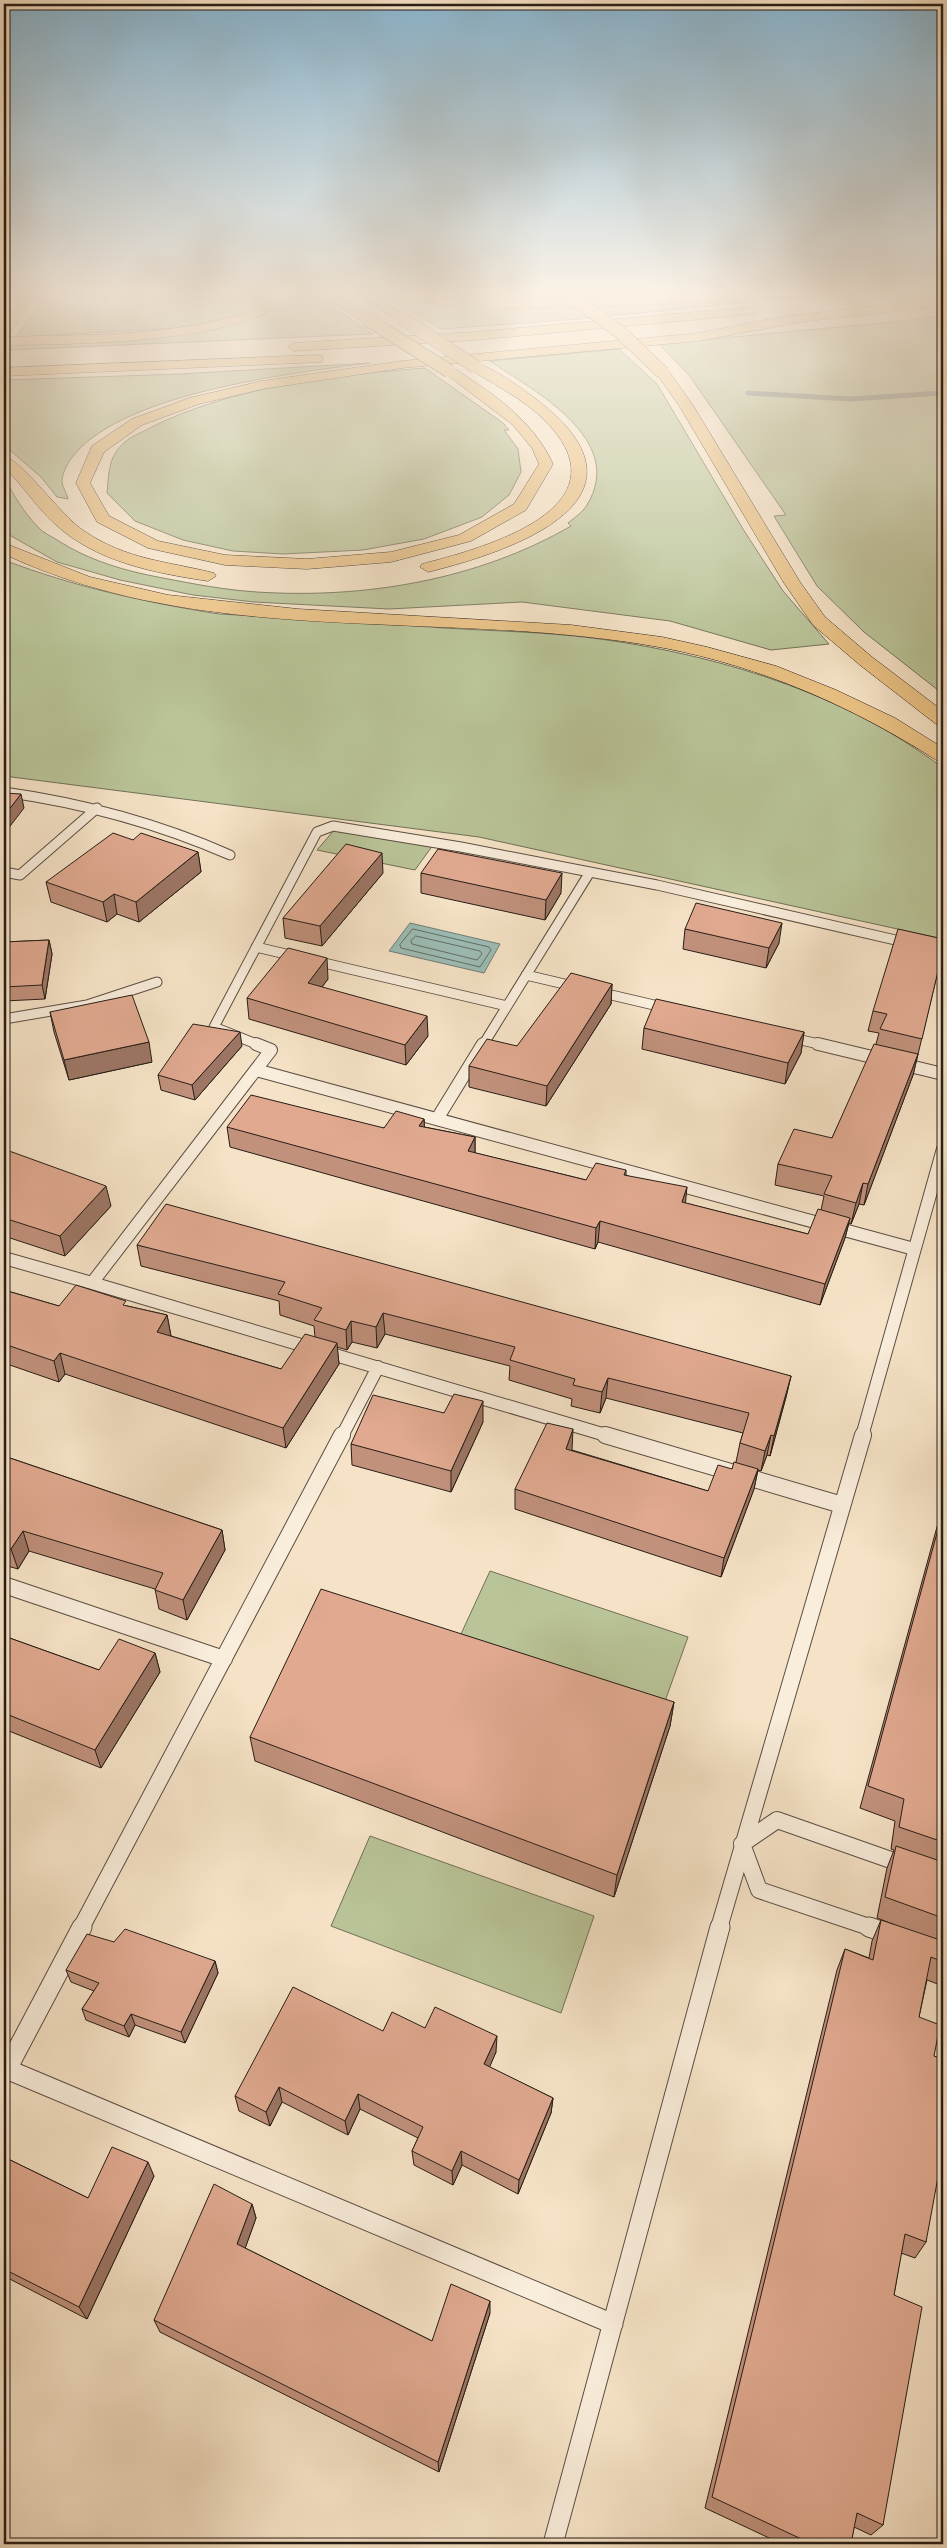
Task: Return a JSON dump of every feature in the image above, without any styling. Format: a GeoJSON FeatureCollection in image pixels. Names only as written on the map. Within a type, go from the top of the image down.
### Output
{"type":"FeatureCollection","features":[{"type":"Feature","properties":{"kind":"highway"},"geometry":{"type":"LineString","coordinates":[[163,412],[118,434],[92,456],[85,467],[84,492],[95,513],[131,536],[181,552],[217,559],[284,564],[351,562],[402,556],[455,541],[480,531],[514,512],[534,493],[544,473],[546,464],[533,436],[520,422],[506,412]]}},
{"type":"Feature","properties":{"kind":"highway"},"geometry":{"type":"LineString","coordinates":[[416,570],[481,554],[537,529],[554,516],[578,485],[576,451],[557,424],[542,412]]}},
{"type":"Feature","properties":{"kind":"highway"},"geometry":{"type":"LineString","coordinates":[[691,412],[801,596],[819,621],[866,662],[943,720]]}},
{"type":"Feature","properties":{"kind":"highway"},"geometry":{"type":"LineString","coordinates":[[4,460],[16,469],[60,521],[78,535],[133,559],[166,568],[221,578]]}},
{"type":"Feature","properties":{"kind":"highway"},"geometry":{"type":"LineString","coordinates":[[4,548],[55,572],[132,594],[181,603],[271,612],[575,631],[619,636],[708,653],[787,677],[854,705],[943,756]]}},
{"type":"Feature","properties":{"kind":"lane"},"geometry":{"type":"LineString","coordinates":[[4,792],[97,808],[184,834],[230,855]]}},
{"type":"Feature","properties":{"kind":"lane"},"geometry":{"type":"LineString","coordinates":[[4,872],[20,875],[97,808]]}},
{"type":"Feature","properties":{"kind":"lane"},"geometry":{"type":"LineString","coordinates":[[92,1283],[272,1050],[214,1027],[317,832],[333,826],[462,847],[657,885],[943,951]]}},
{"type":"Feature","properties":{"kind":"lane"},"geometry":{"type":"LineString","coordinates":[[437,1119],[590,872]]}},
{"type":"Feature","properties":{"kind":"lane"},"geometry":{"type":"LineString","coordinates":[[256,948],[507,1006]]}},
{"type":"Feature","properties":{"kind":"lane"},"geometry":{"type":"LineString","coordinates":[[526,975],[682,1012]]}},
{"type":"Feature","properties":{"kind":"lane"},"geometry":{"type":"LineString","coordinates":[[4,1020],[87,1005],[157,982]]}},
{"type":"Feature","properties":{"kind":"lane"},"geometry":{"type":"LineString","coordinates":[[778,1035],[943,1074]]}},
{"type":"Feature","properties":{"kind":"lane"},"geometry":{"type":"LineString","coordinates":[[256,1070],[914,1248]]}},
{"type":"Feature","properties":{"kind":"lane"},"geometry":{"type":"LineString","coordinates":[[553,2544],[742,1844],[842,1505],[943,1149]]}},
{"type":"Feature","properties":{"kind":"lane"},"geometry":{"type":"LineString","coordinates":[[4,1258],[842,1505]]}},
{"type":"Feature","properties":{"kind":"lane"},"geometry":{"type":"LineString","coordinates":[[378,1368],[6,2068],[613,2324]]}},
{"type":"Feature","properties":{"kind":"lane"},"geometry":{"type":"LineString","coordinates":[[4,1584],[224,1659]]}},
{"type":"Feature","properties":{"kind":"lane"},"geometry":{"type":"LineString","coordinates":[[742,1844],[777,1820],[925,1871]]}},
{"type":"Feature","properties":{"kind":"lane"},"geometry":{"type":"LineString","coordinates":[[742,1844],[759,1890],[909,1941]]}},
{"type":"Feature","properties":{"kind":"green space"},"geometry":{"type":"Polygon","coordinates":[[[4,412],[142,412],[126,418],[93,437],[70,460],[62,481],[68,499],[57,497],[41,477],[4,445],[4,412]]]}},
{"type":"Feature","properties":{"kind":"green space"},"geometry":{"type":"Polygon","coordinates":[[[188,412],[487,412],[503,423],[509,430],[504,430],[518,449],[521,472],[509,495],[482,517],[424,539],[363,550],[283,554],[233,551],[183,540],[135,521],[107,493],[110,465],[119,447],[133,436],[188,412]]]}},
{"type":"Feature","properties":{"kind":"green space"},"geometry":{"type":"Polygon","coordinates":[[[561,412],[674,412],[743,529],[783,591],[829,644],[771,650],[670,621],[522,602],[389,609],[254,602],[193,595],[120,580],[57,562],[4,532],[4,478],[24,510],[45,533],[82,554],[121,568],[198,585],[257,592],[338,592],[419,582],[498,560],[535,545],[571,526],[568,523],[587,505],[596,481],[595,459],[585,438],[561,412]]]}},
{"type":"Feature","properties":{"kind":"green space"},"geometry":{"type":"Polygon","coordinates":[[[715,412],[943,412],[943,694],[864,632],[817,586],[774,516],[786,515],[715,412]]]}},
{"type":"Feature","properties":{"kind":"green space"},"geometry":{"type":"Polygon","coordinates":[[[4,560],[31,570],[110,593],[219,614],[556,634],[592,638],[685,654],[776,680],[863,718],[904,741],[943,768],[943,939],[479,837],[4,776],[4,560]]]}},
{"type":"Feature","properties":{"kind":"green space"},"geometry":{"type":"Polygon","coordinates":[[[335,829],[433,845],[415,870],[317,850],[335,829]]]}},
{"type":"Feature","properties":{"kind":"green space"},"geometry":{"type":"Polygon","coordinates":[[[490,1571],[688,1637],[659,1718],[455,1647],[490,1571]]]}},
{"type":"Feature","properties":{"kind":"green space"},"geometry":{"type":"Polygon","coordinates":[[[370,1836],[594,1916],[561,2013],[331,1926],[370,1836]]]}},
{"type":"Feature","properties":{"kind":"water"},"geometry":{"type":"Polygon","coordinates":[[[410,923],[500,944],[484,973],[389,951],[410,923]]]}},
{"type":"Feature","properties":{"kind":"building"},"geometry":{"type":"Polygon","coordinates":[[[4,793],[21,794],[4,816],[4,793]]]}},
{"type":"Feature","properties":{"kind":"building"},"geometry":{"type":"Polygon","coordinates":[[[113,833],[133,840],[141,833],[198,852],[136,902],[114,894],[103,902],[46,882],[113,833]]]}},
{"type":"Feature","properties":{"kind":"building"},"geometry":{"type":"Polygon","coordinates":[[[346,844],[382,853],[320,926],[283,918],[346,844]]]}},
{"type":"Feature","properties":{"kind":"building"},"geometry":{"type":"Polygon","coordinates":[[[438,849],[562,873],[546,900],[421,873],[438,849]]]}},
{"type":"Feature","properties":{"kind":"building"},"geometry":{"type":"Polygon","coordinates":[[[696,903],[782,923],[769,948],[685,929],[696,903]]]}},
{"type":"Feature","properties":{"kind":"building"},"geometry":{"type":"Polygon","coordinates":[[[898,929],[943,939],[943,950],[922,1039],[880,1029],[887,1014],[873,1011],[898,929]]]}},
{"type":"Feature","properties":{"kind":"building"},"geometry":{"type":"Polygon","coordinates":[[[49,940],[42,985],[4,987],[4,942],[49,940]]]}},
{"type":"Feature","properties":{"kind":"building"},"geometry":{"type":"Polygon","coordinates":[[[288,948],[327,958],[308,983],[427,1016],[405,1045],[247,998],[288,948]]]}},
{"type":"Feature","properties":{"kind":"building"},"geometry":{"type":"Polygon","coordinates":[[[571,973],[612,984],[547,1086],[469,1066],[487,1039],[517,1046],[571,973]]]}},
{"type":"Feature","properties":{"kind":"building"},"geometry":{"type":"Polygon","coordinates":[[[132,995],[149,1042],[64,1060],[50,1012],[132,995]]]}},
{"type":"Feature","properties":{"kind":"building"},"geometry":{"type":"Polygon","coordinates":[[[656,999],[804,1032],[788,1063],[644,1028],[656,999]]]}},
{"type":"Feature","properties":{"kind":"building"},"geometry":{"type":"Polygon","coordinates":[[[193,1024],[240,1032],[192,1085],[158,1075],[193,1024]]]}},
{"type":"Feature","properties":{"kind":"building"},"geometry":{"type":"Polygon","coordinates":[[[874,1044],[918,1054],[868,1184],[863,1183],[856,1203],[824,1194],[832,1176],[778,1164],[794,1129],[832,1138],[874,1044]]]}},
{"type":"Feature","properties":{"kind":"building"},"geometry":{"type":"Polygon","coordinates":[[[251,1095],[384,1128],[396,1111],[424,1119],[419,1126],[475,1137],[468,1151],[586,1180],[596,1163],[626,1170],[624,1175],[687,1187],[682,1202],[808,1234],[818,1209],[850,1218],[825,1284],[600,1221],[596,1228],[227,1127],[251,1095]]]}},
{"type":"Feature","properties":{"kind":"building"},"geometry":{"type":"Polygon","coordinates":[[[4,1150],[106,1186],[60,1236],[4,1218],[4,1150]]]}},
{"type":"Feature","properties":{"kind":"building"},"geometry":{"type":"Polygon","coordinates":[[[166,1204],[791,1376],[774,1436],[771,1435],[765,1451],[740,1443],[749,1413],[608,1378],[602,1392],[573,1385],[575,1379],[510,1360],[515,1347],[383,1313],[376,1327],[351,1321],[346,1330],[314,1320],[322,1308],[278,1294],[285,1282],[137,1245],[166,1204]]]}},
{"type":"Feature","properties":{"kind":"building"},"geometry":{"type":"Polygon","coordinates":[[[76,1285],[126,1301],[123,1305],[167,1315],[157,1332],[281,1369],[305,1334],[337,1343],[283,1428],[60,1353],[54,1361],[4,1344],[4,1290],[59,1306],[76,1285]]]}},
{"type":"Feature","properties":{"kind":"building"},"geometry":{"type":"Polygon","coordinates":[[[454,1394],[483,1401],[451,1471],[351,1444],[373,1395],[444,1413],[454,1394]]]}},
{"type":"Feature","properties":{"kind":"building"},"geometry":{"type":"Polygon","coordinates":[[[547,1423],[573,1429],[566,1449],[708,1491],[718,1465],[732,1469],[734,1462],[758,1469],[724,1558],[515,1489],[547,1423]]]}},
{"type":"Feature","properties":{"kind":"building"},"geometry":{"type":"Polygon","coordinates":[[[4,1456],[222,1530],[183,1600],[155,1590],[163,1573],[23,1531],[11,1549],[4,1547],[4,1456]]]}},
{"type":"Feature","properties":{"kind":"building"},"geometry":{"type":"Polygon","coordinates":[[[943,1511],[943,1842],[899,1827],[904,1799],[868,1786],[943,1511]]]}},
{"type":"Feature","properties":{"kind":"building"},"geometry":{"type":"Polygon","coordinates":[[[321,1589],[674,1702],[617,1875],[250,1737],[321,1589]]]}},
{"type":"Feature","properties":{"kind":"building"},"geometry":{"type":"Polygon","coordinates":[[[4,1636],[99,1670],[119,1639],[155,1653],[95,1750],[4,1713],[4,1636]]]}},
{"type":"Feature","properties":{"kind":"building"},"geometry":{"type":"Polygon","coordinates":[[[896,1846],[943,1862],[943,1918],[885,1897],[896,1846]]]}},
{"type":"Feature","properties":{"kind":"building"},"geometry":{"type":"Polygon","coordinates":[[[881,1920],[943,1941],[943,1962],[931,1957],[919,2017],[940,2025],[934,2056],[943,2059],[943,2150],[926,2242],[905,2234],[894,2295],[922,2307],[883,2525],[857,2513],[851,2544],[812,2544],[712,2497],[845,1949],[873,1960],[881,1920]]]}},
{"type":"Feature","properties":{"kind":"building"},"geometry":{"type":"Polygon","coordinates":[[[125,1929],[215,1961],[181,2032],[131,2014],[124,2026],[82,2009],[99,1983],[66,1970],[87,1934],[114,1942],[125,1929]]]}},
{"type":"Feature","properties":{"kind":"building"},"geometry":{"type":"Polygon","coordinates":[[[293,1987],[383,2031],[392,2012],[425,2028],[435,2007],[497,2036],[484,2064],[553,2098],[519,2180],[461,2151],[452,2171],[412,2151],[423,2127],[358,2094],[345,2121],[279,2087],[266,2112],[235,2096],[293,1987]]]}},
{"type":"Feature","properties":{"kind":"building"},"geometry":{"type":"Polygon","coordinates":[[[112,2147],[148,2162],[79,2307],[4,2269],[4,2157],[88,2198],[112,2147]]]}},
{"type":"Feature","properties":{"kind":"building"},"geometry":{"type":"Polygon","coordinates":[[[214,2184],[252,2204],[237,2244],[432,2341],[451,2284],[490,2301],[438,2462],[154,2320],[214,2184]]]}}]}
